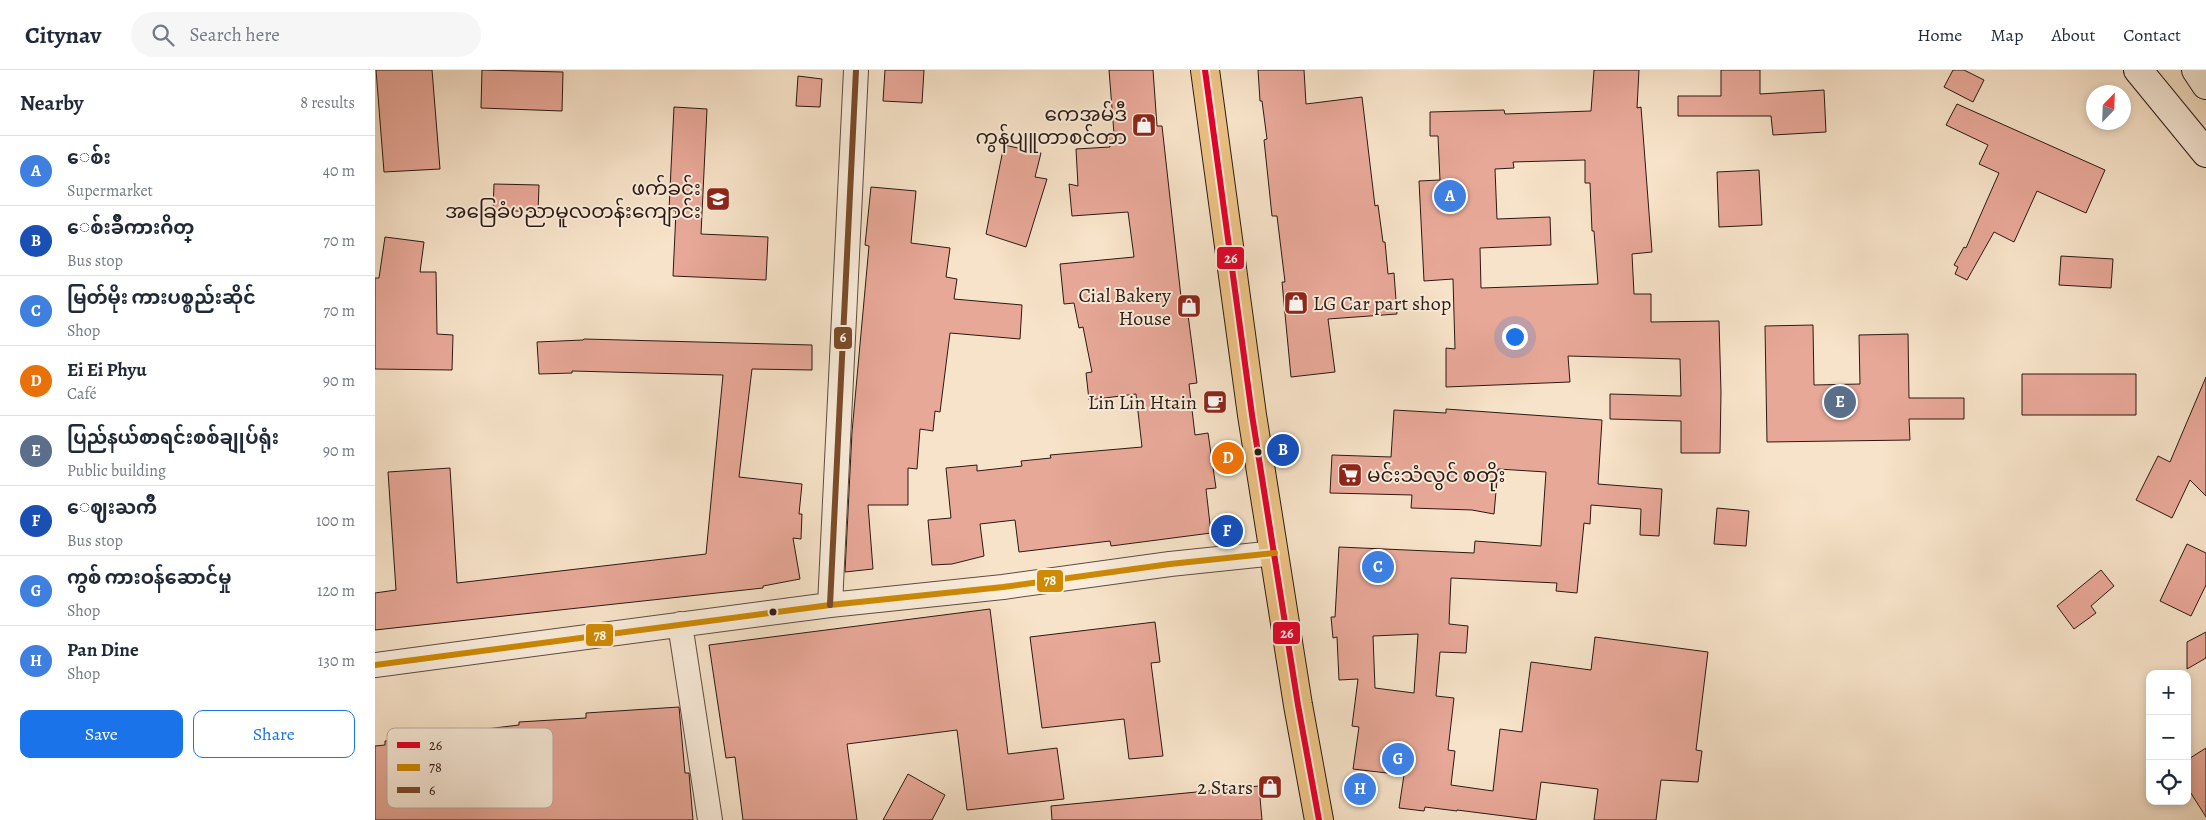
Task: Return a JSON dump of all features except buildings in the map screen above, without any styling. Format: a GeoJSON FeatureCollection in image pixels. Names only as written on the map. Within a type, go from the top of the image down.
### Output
{"type":"FeatureCollection","features":[{"type":"Feature","properties":{"kind":"highway"},"geometry":{"type":"LineString","coordinates":[[1205,70],[1252,414],[1298,705],[1319,820]]}},
{"type":"Feature","properties":{"kind":"main road"},"geometry":{"type":"LineString","coordinates":[[2138,70],[2206,153]]}},
{"type":"Feature","properties":{"kind":"main road"},"geometry":{"type":"LineString","coordinates":[[2196,70],[2206,85]]}},
{"type":"Feature","properties":{"kind":"street"},"geometry":{"type":"LineString","coordinates":[[829,604],[856,70]]}},
{"type":"Feature","properties":{"kind":"street"},"geometry":{"type":"LineString","coordinates":[[375,665],[829,604],[1003,587],[1170,564],[1275,553]]}},
{"type":"Feature","properties":{"kind":"street"},"geometry":{"type":"LineString","coordinates":[[680,624],[710,820]]}},
{"type":"Feature","properties":{"kind":"transit line","name":"6"},"geometry":{"type":"LineString","coordinates":[[830,605],[856,70]]}},
{"type":"Feature","properties":{"kind":"transit line","name":"26"},"geometry":{"type":"LineString","coordinates":[[1205,70],[1252,415],[1298,705],[1319,820]]}},
{"type":"Feature","properties":{"kind":"transit line","name":"78"},"geometry":{"type":"LineString","coordinates":[[375,665],[830,605],[1003,587],[1170,564],[1275,553]]}},
{"type":"Feature","properties":{"kind":"place","name":"ကေအမ်ဒီ ကွန်ပျူတာစင်တာ"},"geometry":{"type":"Point","coordinates":[1144,125]}},
{"type":"Feature","properties":{"kind":"place","name":"ေစ်း"},"geometry":{"type":"Point","coordinates":[1450,196]}},
{"type":"Feature","properties":{"kind":"place","name":"ဖက်ခင်း အခြေခံပညာမူလတန်းကျောင်း"},"geometry":{"type":"Point","coordinates":[718,199]}},
{"type":"Feature","properties":{"kind":"place","name":"LG Car part shop"},"geometry":{"type":"Point","coordinates":[1296,303]}},
{"type":"Feature","properties":{"kind":"place","name":"Cial Bakery House"},"geometry":{"type":"Point","coordinates":[1189,306]}},
{"type":"Feature","properties":{"kind":"place","name":"Lin Lin Htain"},"geometry":{"type":"Point","coordinates":[1215,402]}},
{"type":"Feature","properties":{"kind":"place","name":"ပြည်နယ်စာရင်းစစ်ချုပ်ရုံး"},"geometry":{"type":"Point","coordinates":[1840,402]}},
{"type":"Feature","properties":{"kind":"place","name":"ေစ်းခ်ဳိကားဂိတ္"},"geometry":{"type":"Point","coordinates":[1283,450]}},
{"type":"Feature","properties":{"kind":"place","name":"Ei Ei Phyu"},"geometry":{"type":"Point","coordinates":[1228,458]}},
{"type":"Feature","properties":{"kind":"place","name":"မင်းသံလွင် စတိုး"},"geometry":{"type":"Point","coordinates":[1350,475]}},
{"type":"Feature","properties":{"kind":"place","name":"ေဈးႀကိဳ"},"geometry":{"type":"Point","coordinates":[1227,531]}},
{"type":"Feature","properties":{"kind":"place","name":"မြတ်မိုး ကားပစ္စည်းဆိုင်"},"geometry":{"type":"Point","coordinates":[1378,567]}},
{"type":"Feature","properties":{"kind":"place","name":"ကွစ် ကားဝန်ဆောင်မှု"},"geometry":{"type":"Point","coordinates":[1398,759]}},
{"type":"Feature","properties":{"kind":"place","name":"2 Stars"},"geometry":{"type":"Point","coordinates":[1270,787]}},
{"type":"Feature","properties":{"kind":"place","name":"Pan Dine"},"geometry":{"type":"Point","coordinates":[1360,789]}}]}
